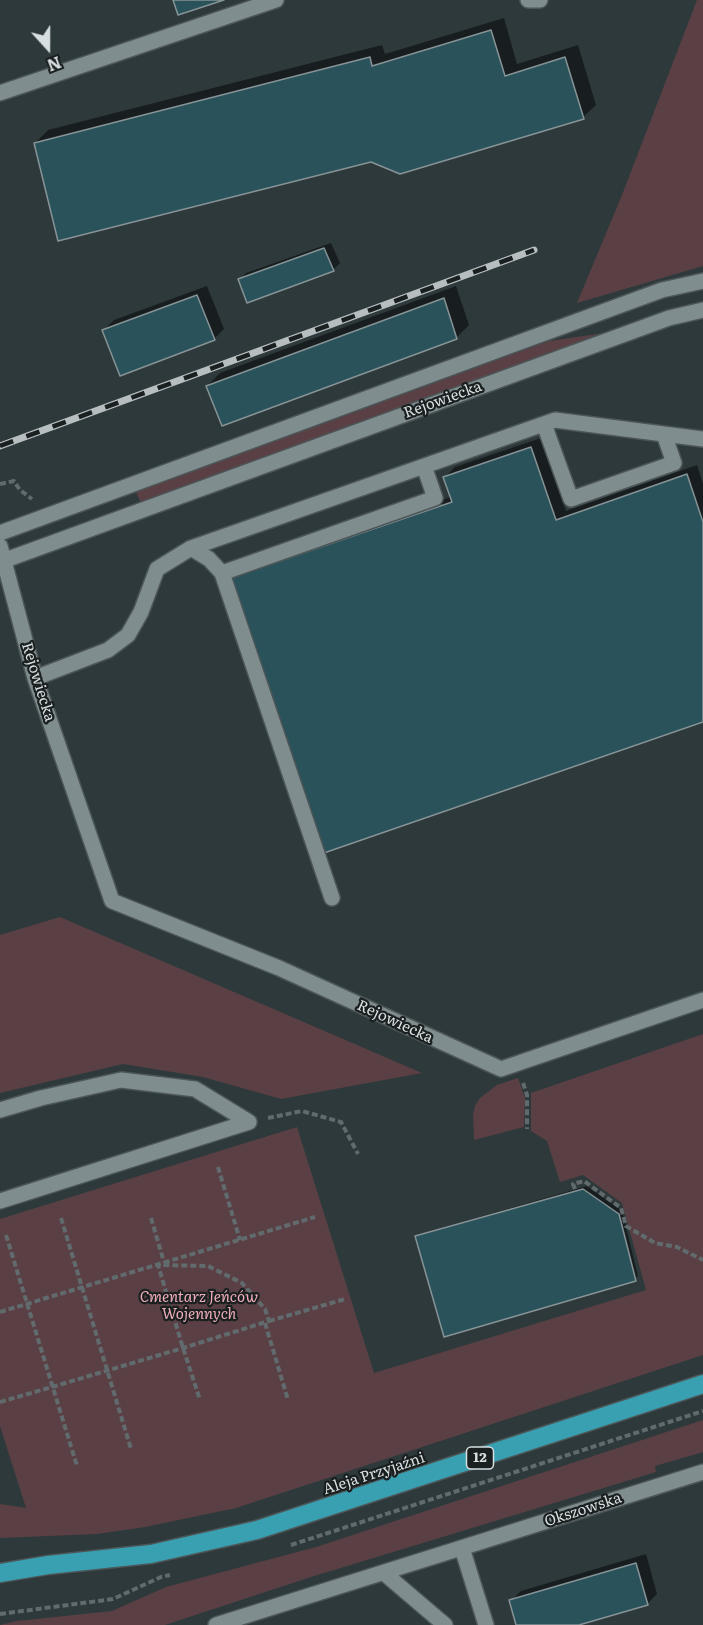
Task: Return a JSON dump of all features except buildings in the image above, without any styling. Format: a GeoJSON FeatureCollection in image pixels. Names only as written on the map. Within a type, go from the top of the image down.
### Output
{"type":"FeatureCollection","features":[{"type":"Feature","properties":{"kind":"highway","name":"Aleja Przyjaźni"},"geometry":{"type":"LineString","coordinates":[[0,1573],[48,1565],[151,1554],[257,1530],[703,1384]]}},
{"type":"Feature","properties":{"kind":"highway","name":"Aleja Przyjaźni"},"geometry":{"type":"LineString","coordinates":[[0,1561],[48,1565]]}},
{"type":"Feature","properties":{"kind":"street"},"geometry":{"type":"LineString","coordinates":[[0,93],[276,0]]}},
{"type":"Feature","properties":{"kind":"street"},"geometry":{"type":"LineString","coordinates":[[528,0],[540,0]]}},
{"type":"Feature","properties":{"kind":"street","name":"Rejowiecka"},"geometry":{"type":"LineString","coordinates":[[0,533],[662,290],[703,281]]}},
{"type":"Feature","properties":{"kind":"street","name":"Rejowiecka"},"geometry":{"type":"LineString","coordinates":[[703,310],[669,318],[1,556],[35,678],[112,901],[279,969],[501,1069],[703,1000]]}},
{"type":"Feature","properties":{"kind":"street"},"geometry":{"type":"LineString","coordinates":[[35,678],[108,650],[128,635],[141,612],[157,569],[191,548],[555,420],[703,440]]}},
{"type":"Feature","properties":{"kind":"street"},"geometry":{"type":"LineString","coordinates":[[544,424],[571,499],[674,463],[664,434]]}},
{"type":"Feature","properties":{"kind":"street"},"geometry":{"type":"LineString","coordinates":[[222,573],[435,498],[424,466]]}},
{"type":"Feature","properties":{"kind":"street"},"geometry":{"type":"LineString","coordinates":[[191,548],[209,559],[222,573],[332,898]]}},
{"type":"Feature","properties":{"kind":"street"},"geometry":{"type":"LineString","coordinates":[[0,1110],[40,1098],[121,1080],[195,1089],[249,1122]]}},
{"type":"Feature","properties":{"kind":"street"},"geometry":{"type":"LineString","coordinates":[[0,1201],[249,1122]]}},
{"type":"Feature","properties":{"kind":"street","name":"Okszowska"},"geometry":{"type":"LineString","coordinates":[[216,1625],[703,1472]]}},
{"type":"Feature","properties":{"kind":"street"},"geometry":{"type":"LineString","coordinates":[[462,1548],[486,1625]]}},
{"type":"Feature","properties":{"kind":"street"},"geometry":{"type":"LineString","coordinates":[[384,1573],[445,1625]]}},
{"type":"Feature","properties":{"kind":"path"},"geometry":{"type":"LineString","coordinates":[[0,484],[14,482]]}},
{"type":"Feature","properties":{"kind":"path"},"geometry":{"type":"LineString","coordinates":[[521,1077],[528,1095],[527,1129]]}},
{"type":"Feature","properties":{"kind":"path"},"geometry":{"type":"LineString","coordinates":[[249,1122],[302,1111],[341,1122],[358,1154]]}},
{"type":"Feature","properties":{"kind":"path"},"geometry":{"type":"LineString","coordinates":[[218,1167],[240,1240]]}},
{"type":"Feature","properties":{"kind":"path"},"geometry":{"type":"LineString","coordinates":[[575,1189],[573,1184],[584,1181],[621,1208],[626,1226],[655,1243],[677,1247],[703,1260]]}},
{"type":"Feature","properties":{"kind":"path"},"geometry":{"type":"LineString","coordinates":[[0,1312],[315,1217]]}},
{"type":"Feature","properties":{"kind":"path"},"geometry":{"type":"LineString","coordinates":[[61,1218],[131,1449]]}},
{"type":"Feature","properties":{"kind":"path"},"geometry":{"type":"LineString","coordinates":[[151,1218],[164,1262]]}},
{"type":"Feature","properties":{"kind":"path"},"geometry":{"type":"LineString","coordinates":[[6,1235],[76,1466]]}},
{"type":"Feature","properties":{"kind":"path"},"geometry":{"type":"LineString","coordinates":[[158,1264],[208,1266],[242,1282],[265,1309],[288,1400]]}},
{"type":"Feature","properties":{"kind":"path"},"geometry":{"type":"LineString","coordinates":[[158,1264],[200,1400]]}},
{"type":"Feature","properties":{"kind":"path"},"geometry":{"type":"LineString","coordinates":[[0,1402],[345,1299]]}},
{"type":"Feature","properties":{"kind":"green space"},"geometry":{"type":"Polygon","coordinates":[[[697,0],[703,0],[703,266],[577,303],[622,195],[697,0]]]}},
{"type":"Feature","properties":{"kind":"green space"},"geometry":{"type":"Polygon","coordinates":[[[611,332],[141,503],[136,492],[549,341],[611,332]]]}},
{"type":"Feature","properties":{"kind":"green space"},"geometry":{"type":"Polygon","coordinates":[[[60,917],[422,1073],[281,1099],[203,1077],[123,1064],[0,1093],[0,935],[60,917]]]}},
{"type":"Feature","properties":{"kind":"green space","name":"Cmentarz Jeńców Wojennych"},"geometry":{"type":"Polygon","coordinates":[[[703,1034],[703,1355],[236,1508],[145,1527],[97,1534],[0,1538],[0,1504],[26,1508],[0,1426],[0,1219],[297,1127],[374,1373],[646,1290],[622,1203],[583,1175],[560,1182],[547,1141],[531,1131],[531,1093],[703,1034]]]}},
{"type":"Feature","properties":{"kind":"green space"},"geometry":{"type":"Polygon","coordinates":[[[518,1078],[525,1098],[524,1127],[474,1140],[473,1115],[480,1098],[497,1085],[518,1078]]]}},
{"type":"Feature","properties":{"kind":"green space"},"geometry":{"type":"Polygon","coordinates":[[[703,1420],[703,1452],[655,1466],[656,1472],[311,1577],[165,1625],[0,1625],[17,1621],[112,1611],[166,1587],[316,1547],[703,1420]]]}},
{"type":"Feature","properties":{"kind":"railway"},"geometry":{"type":"LineString","coordinates":[[0,446],[534,250]]}}]}
